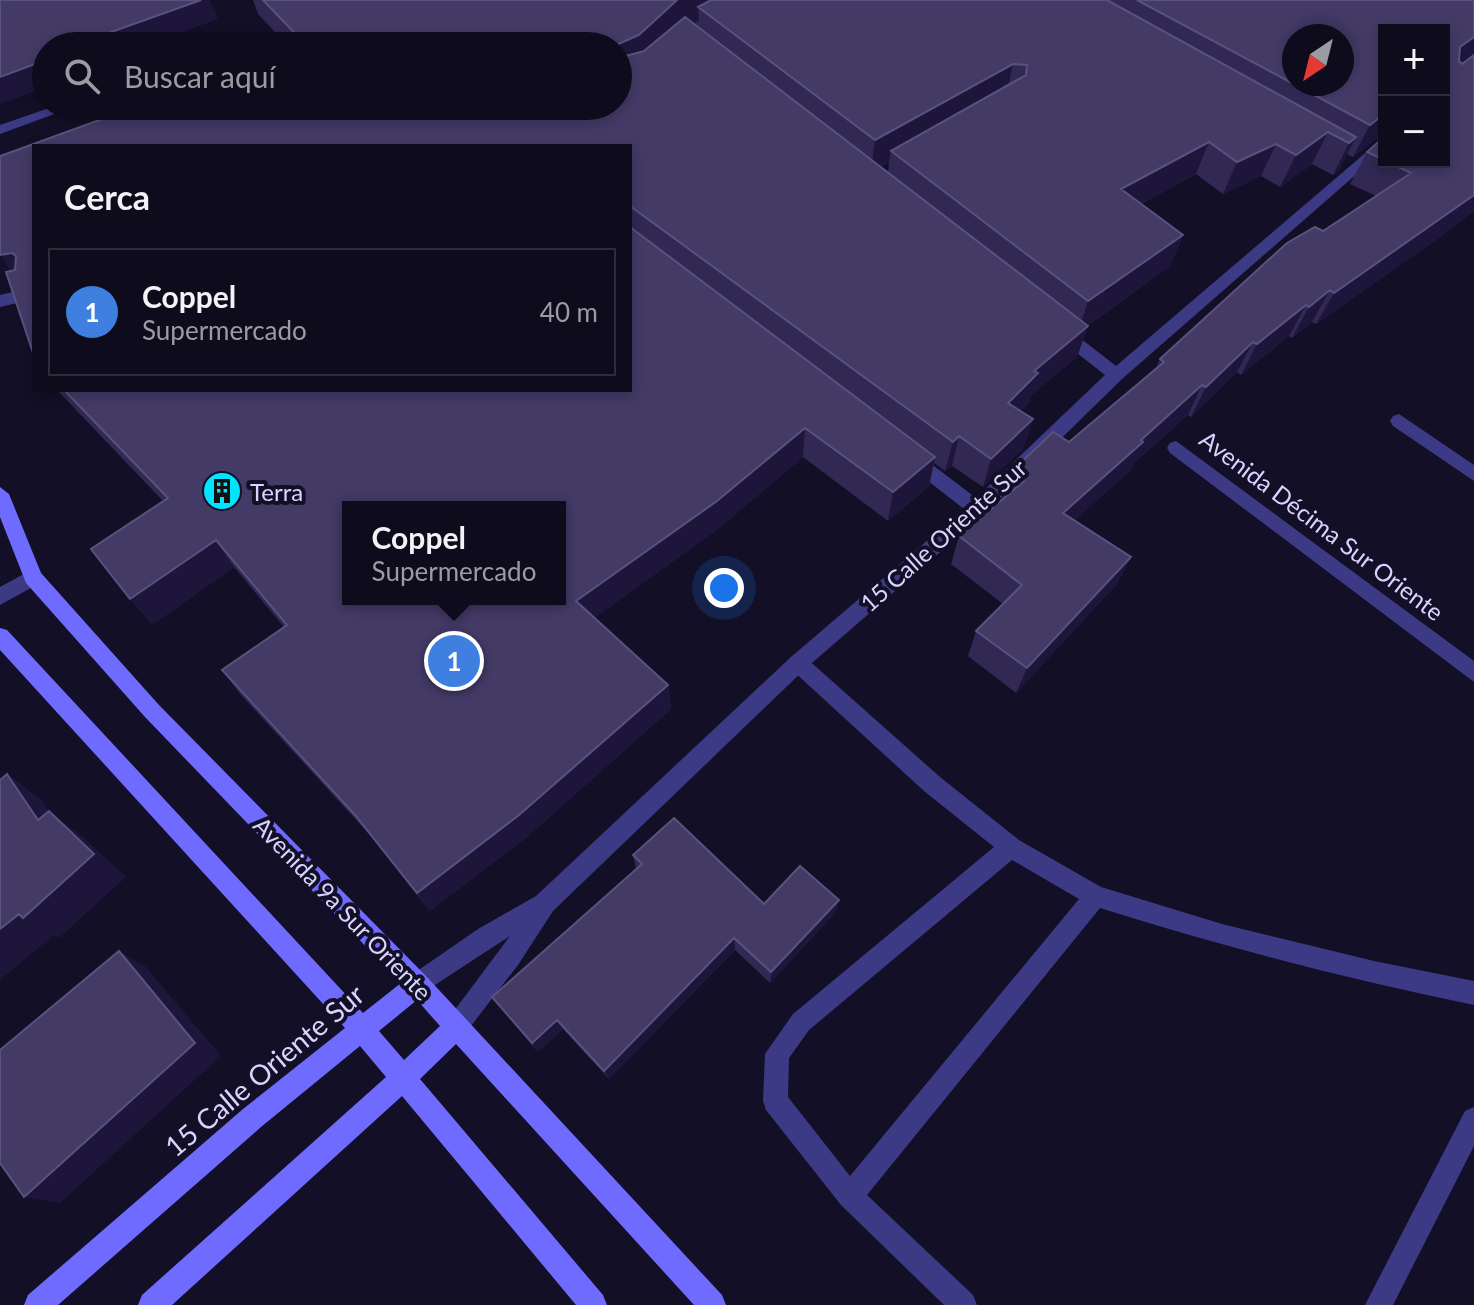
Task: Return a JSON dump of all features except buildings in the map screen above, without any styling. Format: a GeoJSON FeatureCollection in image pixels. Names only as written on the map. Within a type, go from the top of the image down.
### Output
{"type":"FeatureCollection","features":[{"type":"Feature","properties":{"kind":"main road","name":"Avenida 9a Sur Oriente"},"geometry":{"type":"LineString","coordinates":[[0,494],[33,577],[152,711],[418,984],[712,1305]]}},
{"type":"Feature","properties":{"kind":"main road"},"geometry":{"type":"LineString","coordinates":[[0,636],[362,1029],[593,1305]]}},
{"type":"Feature","properties":{"kind":"main road","name":"15 Calle Oriente Sur"},"geometry":{"type":"LineString","coordinates":[[38,1305],[252,1118],[418,984]]}},
{"type":"Feature","properties":{"kind":"main road","name":"15 Calle Oriente Sur"},"geometry":{"type":"LineString","coordinates":[[152,1305],[404,1078],[456,1027]]}},
{"type":"Feature","properties":{"kind":"street"},"geometry":{"type":"LineString","coordinates":[[0,130],[32,119]]}},
{"type":"Feature","properties":{"kind":"street","name":"15 Calle Oriente Sur"},"geometry":{"type":"LineString","coordinates":[[418,984],[486,937],[545,903],[798,663],[977,509],[1116,375],[1347,165],[1378,146]]}},
{"type":"Feature","properties":{"kind":"street"},"geometry":{"type":"LineString","coordinates":[[0,301],[32,293]]}},
{"type":"Feature","properties":{"kind":"street"},"geometry":{"type":"LineString","coordinates":[[1043,317],[1116,375]]}},
{"type":"Feature","properties":{"kind":"street"},"geometry":{"type":"LineString","coordinates":[[1399,421],[1474,474]]}},
{"type":"Feature","properties":{"kind":"street","name":"Avenida Décima Sur Oriente"},"geometry":{"type":"LineString","coordinates":[[1176,448],[1474,673]]}},
{"type":"Feature","properties":{"kind":"street"},"geometry":{"type":"LineString","coordinates":[[903,452],[977,509]]}},
{"type":"Feature","properties":{"kind":"street"},"geometry":{"type":"LineString","coordinates":[[0,597],[33,577]]}},
{"type":"Feature","properties":{"kind":"street"},"geometry":{"type":"LineString","coordinates":[[798,663],[932,784],[1011,847],[1096,896],[1237,939],[1374,973],[1474,993]]}},
{"type":"Feature","properties":{"kind":"street"},"geometry":{"type":"LineString","coordinates":[[963,1305],[850,1196],[775,1101],[777,1054],[801,1022],[1011,847]]}},
{"type":"Feature","properties":{"kind":"street"},"geometry":{"type":"LineString","coordinates":[[850,1196],[1096,896]]}},
{"type":"Feature","properties":{"kind":"street","name":"15 Calle Oriente Sur"},"geometry":{"type":"LineString","coordinates":[[456,1027],[510,957],[545,903]]}},
{"type":"Feature","properties":{"kind":"street"},"geometry":{"type":"LineString","coordinates":[[1379,1305],[1474,1120]]}},
{"type":"Feature","properties":{"kind":"place","name":"Terra"},"geometry":{"type":"Point","coordinates":[222,491]}},
{"type":"Feature","properties":{"kind":"place","name":"Coppel"},"geometry":{"type":"Point","coordinates":[454,661]}}]}
